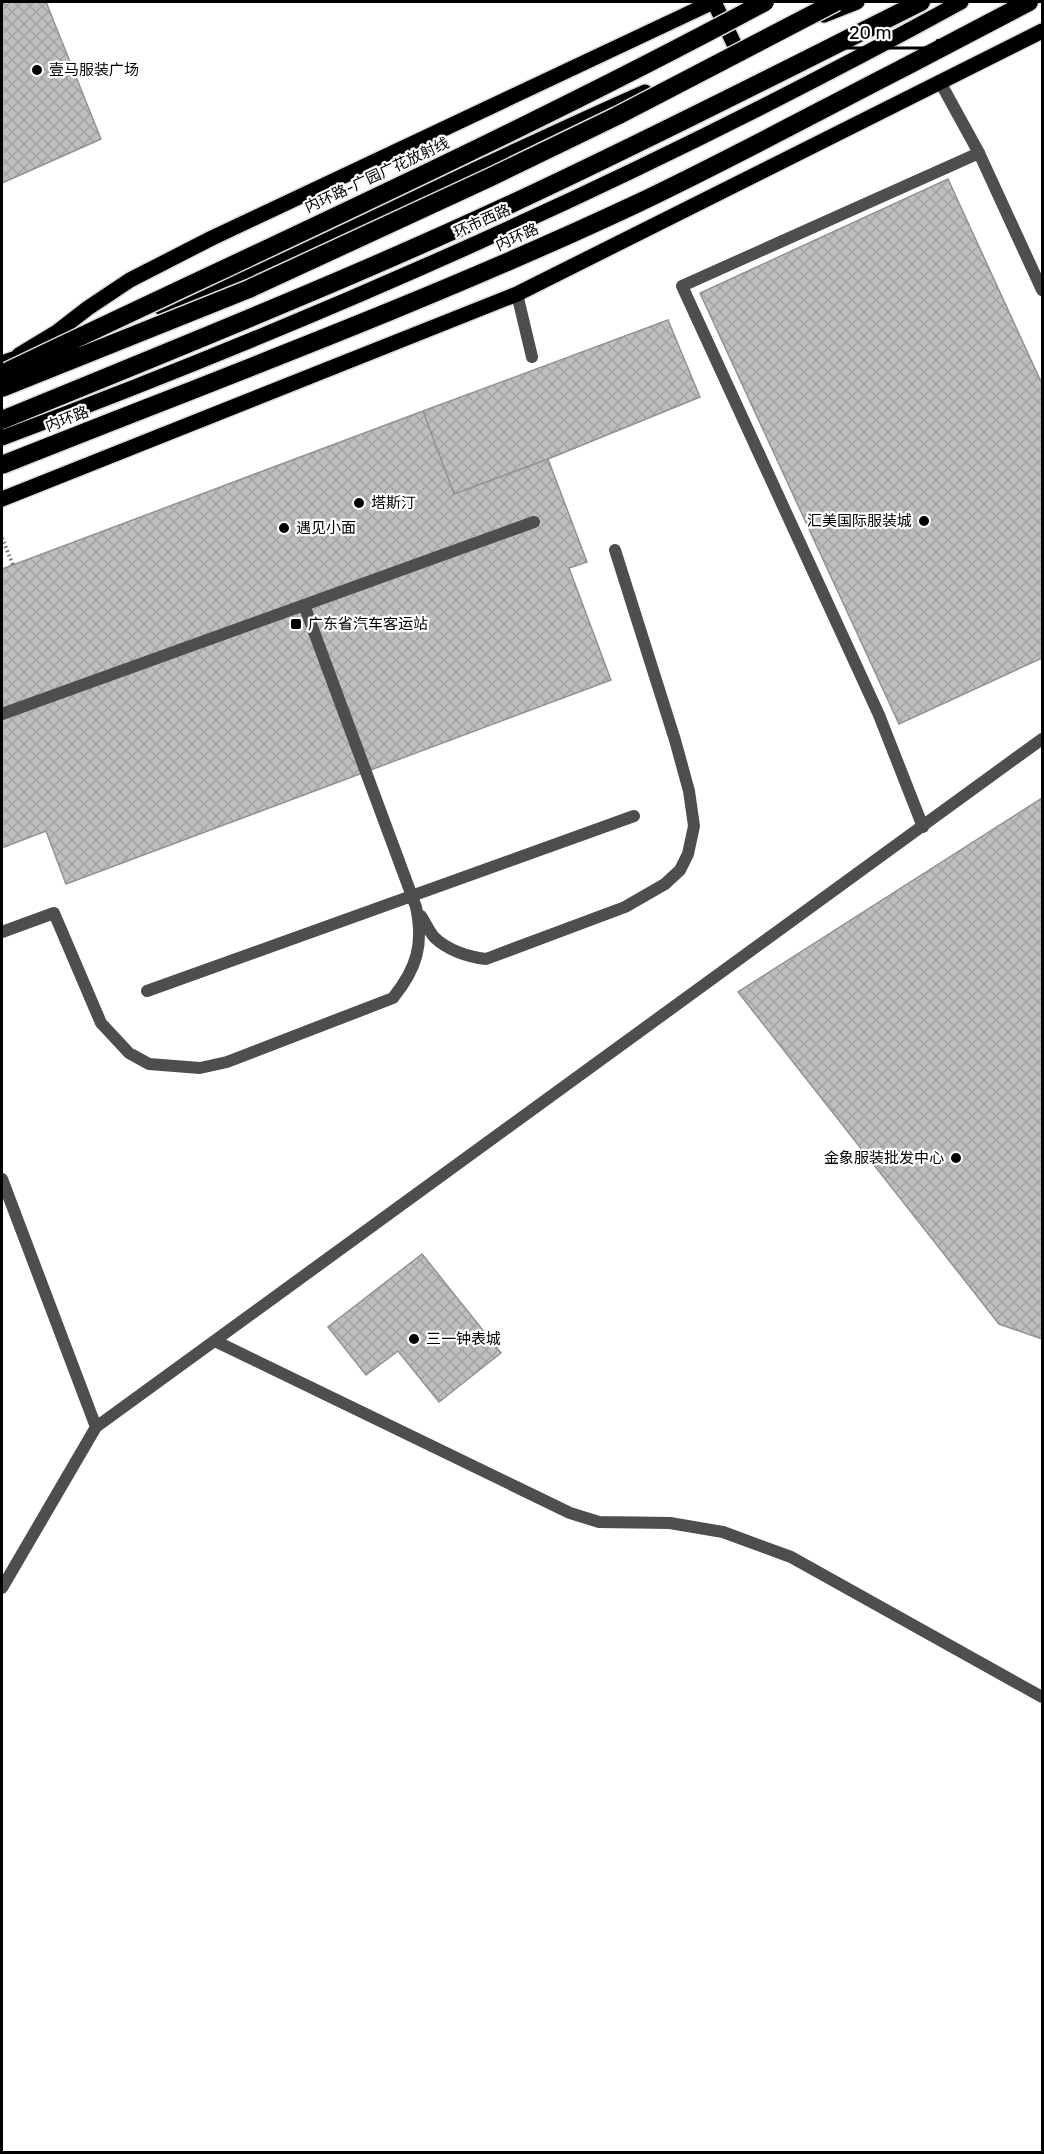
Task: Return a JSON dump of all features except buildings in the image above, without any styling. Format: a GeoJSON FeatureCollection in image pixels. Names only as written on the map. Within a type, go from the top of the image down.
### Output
{"type":"FeatureCollection","features":[{"type":"Feature","properties":{"kind":"highway","name":"内环路-广园广花放射线"},"geometry":{"type":"LineString","coordinates":[[2,374],[434,169],[678,49],[765,2]]}},
{"type":"Feature","properties":{"kind":"highway"},"geometry":{"type":"LineString","coordinates":[[2,388],[249,289],[491,177],[617,116],[836,2]]}},
{"type":"Feature","properties":{"kind":"highway"},"geometry":{"type":"LineString","coordinates":[[2,420],[251,319],[511,204],[921,2]]}},
{"type":"Feature","properties":{"kind":"highway","name":"内环路"},"geometry":{"type":"LineString","coordinates":[[2,465],[381,316],[635,205],[1029,2]]}},
{"type":"Feature","properties":{"kind":"main road"},"geometry":{"type":"LineString","coordinates":[[8,361],[57,332],[130,280],[212,238],[714,2],[738,52]]}},
{"type":"Feature","properties":{"kind":"main road"},"geometry":{"type":"LineString","coordinates":[[8,361],[202,291],[738,52],[857,2]]}},
{"type":"Feature","properties":{"kind":"main road","name":"环市西路"},"geometry":{"type":"LineString","coordinates":[[2,438],[152,381],[547,212],[770,103],[962,2]]}},
{"type":"Feature","properties":{"kind":"main road"},"geometry":{"type":"LineString","coordinates":[[2,499],[517,294],[1042,31]]}},
{"type":"Feature","properties":{"kind":"street"},"geometry":{"type":"LineString","coordinates":[[940,82],[979,153],[1042,290]]}},
{"type":"Feature","properties":{"kind":"street"},"geometry":{"type":"LineString","coordinates":[[923,827],[874,704],[682,286],[979,153]]}},
{"type":"Feature","properties":{"kind":"street"},"geometry":{"type":"LineString","coordinates":[[517,294],[532,357]]}},
{"type":"Feature","properties":{"kind":"street"},"geometry":{"type":"LineString","coordinates":[[2,714],[534,522]]}},
{"type":"Feature","properties":{"kind":"street"},"geometry":{"type":"LineString","coordinates":[[414,902],[433,936],[456,951],[471,957],[486,959],[625,907],[665,884],[680,870],[688,855],[694,826],[689,791],[615,550]]}},
{"type":"Feature","properties":{"kind":"street"},"geometry":{"type":"LineString","coordinates":[[2,932],[54,913],[101,1023],[129,1053],[149,1064],[200,1068],[218,1064],[393,998],[405,983],[418,955],[421,929],[414,902],[304,605]]}},
{"type":"Feature","properties":{"kind":"street"},"geometry":{"type":"LineString","coordinates":[[2,1588],[96,1427],[1042,739]]}},
{"type":"Feature","properties":{"kind":"street"},"geometry":{"type":"LineString","coordinates":[[147,991],[414,902],[633,816]]}},
{"type":"Feature","properties":{"kind":"street"},"geometry":{"type":"LineString","coordinates":[[2,1179],[96,1427]]}},
{"type":"Feature","properties":{"kind":"street"},"geometry":{"type":"LineString","coordinates":[[215,1341],[570,1513],[599,1522],[670,1523],[723,1532],[790,1557],[1042,1697]]}},
{"type":"Feature","properties":{"kind":"path"},"geometry":{"type":"LineString","coordinates":[[2,538],[13,565]]}},
{"type":"Feature","properties":{"kind":"place","name":"壹马服装广场"},"geometry":{"type":"Point","coordinates":[37,70]}},
{"type":"Feature","properties":{"kind":"place","name":"塔斯汀"},"geometry":{"type":"Point","coordinates":[359,503]}},
{"type":"Feature","properties":{"kind":"place","name":"汇美国际服装城"},"geometry":{"type":"Point","coordinates":[924,521]}},
{"type":"Feature","properties":{"kind":"place","name":"遇见小面"},"geometry":{"type":"Point","coordinates":[284,528]}},
{"type":"Feature","properties":{"kind":"place","name":"广东省汽车客运站"},"geometry":{"type":"Point","coordinates":[296,624]}},
{"type":"Feature","properties":{"kind":"place","name":"金象服装批发中心"},"geometry":{"type":"Point","coordinates":[956,1158]}},
{"type":"Feature","properties":{"kind":"place","name":"三一钟表城"},"geometry":{"type":"Point","coordinates":[414,1339]}}]}
